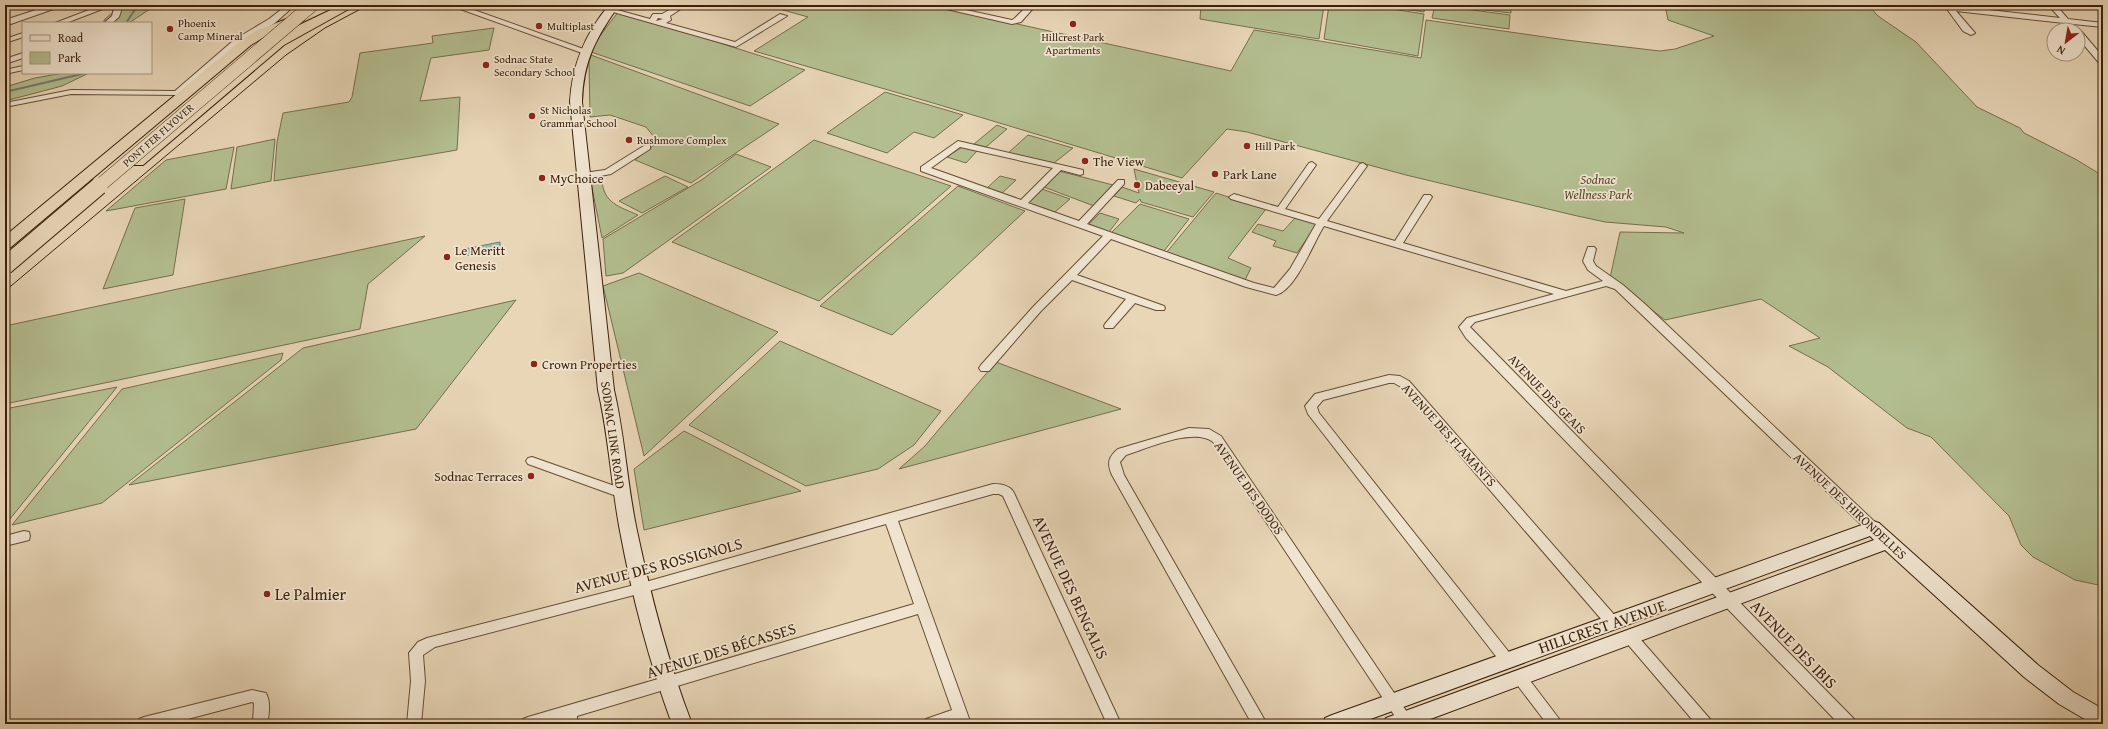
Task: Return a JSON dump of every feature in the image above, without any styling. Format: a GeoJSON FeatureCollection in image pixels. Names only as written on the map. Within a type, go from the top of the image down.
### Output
{"type":"FeatureCollection","features":[{"type":"Feature","properties":{"kind":"highway","name":"PONT FER FLYOVER"},"geometry":{"type":"LineString","coordinates":[[5,252],[303,5]]}},
{"type":"Feature","properties":{"kind":"highway","name":"PONT FER FLYOVER"},"geometry":{"type":"LineString","coordinates":[[5,266],[312,5]]}},
{"type":"Feature","properties":{"kind":"highway"},"geometry":{"type":"LineString","coordinates":[[5,244],[247,42],[260,34],[289,22],[339,5]]}},
{"type":"Feature","properties":{"kind":"highway"},"geometry":{"type":"LineString","coordinates":[[322,19],[346,5]]}},
{"type":"Feature","properties":{"kind":"highway"},"geometry":{"type":"LineString","coordinates":[[5,272],[280,42],[297,31],[350,5]]}},
{"type":"Feature","properties":{"kind":"main road","name":"SODNAC LINK ROAD"},"geometry":{"type":"LineString","coordinates":[[618,7],[600,22],[585,51],[576,98],[578,130],[606,390],[614,423],[628,530],[667,684],[682,724]]}},
{"type":"Feature","properties":{"kind":"main road","name":"AVENUE DES HIRONDELLES"},"geometry":{"type":"LineString","coordinates":[[1873,528],[2031,671],[2066,698],[2103,719]]}},
{"type":"Feature","properties":{"kind":"main road","name":"HILLCREST AVENUE"},"geometry":{"type":"LineString","coordinates":[[1332,724],[1393,700],[1459,679],[1507,660],[1873,528]]}},
{"type":"Feature","properties":{"kind":"main road","name":"HILLCREST AVENUE"},"geometry":{"type":"LineString","coordinates":[[1402,723],[1887,542]]}},
{"type":"Feature","properties":{"kind":"street"},"geometry":{"type":"LineString","coordinates":[[5,23],[60,5]]}},
{"type":"Feature","properties":{"kind":"street"},"geometry":{"type":"LineString","coordinates":[[62,22],[109,5]]}},
{"type":"Feature","properties":{"kind":"street"},"geometry":{"type":"LineString","coordinates":[[109,22],[115,17],[119,5]]}},
{"type":"Feature","properties":{"kind":"street"},"geometry":{"type":"LineString","coordinates":[[5,105],[71,92],[177,93],[237,42],[272,21],[291,5]]}},
{"type":"Feature","properties":{"kind":"street"},"geometry":{"type":"LineString","coordinates":[[453,5],[585,51]]}},
{"type":"Feature","properties":{"kind":"street"},"geometry":{"type":"LineString","coordinates":[[618,7],[659,19],[683,5]]}},
{"type":"Feature","properties":{"kind":"street"},"geometry":{"type":"LineString","coordinates":[[932,5],[1003,21],[1018,20],[1032,5]]}},
{"type":"Feature","properties":{"kind":"street"},"geometry":{"type":"LineString","coordinates":[[2052,5],[2068,22]]}},
{"type":"Feature","properties":{"kind":"street"},"geometry":{"type":"LineString","coordinates":[[1949,6],[2068,22]]}},
{"type":"Feature","properties":{"kind":"street"},"geometry":{"type":"LineString","coordinates":[[1949,6],[1966,29],[1971,33]]}},
{"type":"Feature","properties":{"kind":"street"},"geometry":{"type":"LineString","coordinates":[[618,7],[633,8],[678,29],[736,45],[783,16]]}},
{"type":"Feature","properties":{"kind":"street"},"geometry":{"type":"LineString","coordinates":[[2086,24],[2103,25]]}},
{"type":"Feature","properties":{"kind":"street"},"geometry":{"type":"LineString","coordinates":[[5,41],[22,35]]}},
{"type":"Feature","properties":{"kind":"street"},"geometry":{"type":"LineString","coordinates":[[2086,42],[2103,62]]}},
{"type":"Feature","properties":{"kind":"street"},"geometry":{"type":"LineString","coordinates":[[5,62],[22,55]]}},
{"type":"Feature","properties":{"kind":"street"},"geometry":{"type":"LineString","coordinates":[[5,72],[22,68]]}},
{"type":"Feature","properties":{"kind":"street"},"geometry":{"type":"LineString","coordinates":[[1080,172],[958,144],[924,169],[1260,289],[1276,292],[1281,289],[1291,276],[1321,222],[1363,166]]}},
{"type":"Feature","properties":{"kind":"street"},"geometry":{"type":"LineString","coordinates":[[584,176],[608,172],[647,147]]}},
{"type":"Feature","properties":{"kind":"street"},"geometry":{"type":"LineString","coordinates":[[1280,210],[1312,165]]}},
{"type":"Feature","properties":{"kind":"street"},"geometry":{"type":"LineString","coordinates":[[1022,204],[1059,167]]}},
{"type":"Feature","properties":{"kind":"street"},"geometry":{"type":"LineString","coordinates":[[1081,225],[1121,182]]}},
{"type":"Feature","properties":{"kind":"street"},"geometry":{"type":"LineString","coordinates":[[1234,197],[1566,294]]}},
{"type":"Feature","properties":{"kind":"street"},"geometry":{"type":"LineString","coordinates":[[1397,245],[1427,197]]}},
{"type":"Feature","properties":{"kind":"street"},"geometry":{"type":"LineString","coordinates":[[985,368],[1037,309],[1110,235]]}},
{"type":"Feature","properties":{"kind":"street"},"geometry":{"type":"LineString","coordinates":[[1591,249],[1588,261],[1592,268],[1619,287]]}},
{"type":"Feature","properties":{"kind":"street"},"geometry":{"type":"LineString","coordinates":[[1071,276],[1160,308]]}},
{"type":"Feature","properties":{"kind":"street","name":"AVENUE DES GEAIS"},"geometry":{"type":"LineString","coordinates":[[1606,283],[1471,320],[1464,327],[1470,336],[1715,586]]}},
{"type":"Feature","properties":{"kind":"street","name":"AVENUE DES HIRONDELLES"},"geometry":{"type":"LineString","coordinates":[[1606,283],[1619,287],[1648,312],[1873,528]]}},
{"type":"Feature","properties":{"kind":"street"},"geometry":{"type":"LineString","coordinates":[[1109,326],[1133,298]]}},
{"type":"Feature","properties":{"kind":"street","name":"AVENUE DES FLAMANTS"},"geometry":{"type":"LineString","coordinates":[[1507,660],[1314,414],[1311,406],[1318,397],[1389,379],[1396,379],[1405,384],[1613,623]]}},
{"type":"Feature","properties":{"kind":"street","name":"AVENUE DES DODOS"},"geometry":{"type":"LineString","coordinates":[[1260,724],[1118,475],[1113,464],[1114,458],[1122,452],[1189,432],[1209,433],[1217,439],[1393,700]]}},
{"type":"Feature","properties":{"kind":"street"},"geometry":{"type":"LineString","coordinates":[[532,461],[622,493]]}},
{"type":"Feature","properties":{"kind":"street","name":"AVENUE DES BENGALIS"},"geometry":{"type":"LineString","coordinates":[[980,493],[993,489],[1001,489],[1008,493],[1114,724]]}},
{"type":"Feature","properties":{"kind":"street","name":"AVENUE DES ROSSIGNOLS"},"geometry":{"type":"LineString","coordinates":[[414,724],[418,681],[416,653],[423,646],[448,637],[642,588],[980,493]]}},
{"type":"Feature","properties":{"kind":"street"},"geometry":{"type":"LineString","coordinates":[[891,519],[963,719],[931,724]]}},
{"type":"Feature","properties":{"kind":"street"},"geometry":{"type":"LineString","coordinates":[[5,541],[24,536]]}},
{"type":"Feature","properties":{"kind":"street","name":"AVENUE DES IBIS"},"geometry":{"type":"LineString","coordinates":[[1715,586],[1849,724]]}},
{"type":"Feature","properties":{"kind":"street","name":"AVENUE DES BÉCASSES"},"geometry":{"type":"LineString","coordinates":[[528,724],[570,718],[667,684],[923,607]]}},
{"type":"Feature","properties":{"kind":"street"},"geometry":{"type":"LineString","coordinates":[[1630,637],[1705,724]]}},
{"type":"Feature","properties":{"kind":"street"},"geometry":{"type":"LineString","coordinates":[[1520,678],[1556,724]]}},
{"type":"Feature","properties":{"kind":"street"},"geometry":{"type":"LineString","coordinates":[[144,724],[252,696],[261,698],[262,708],[260,724]]}},
{"type":"Feature","properties":{"kind":"street"},"geometry":{"type":"LineString","coordinates":[[1393,700],[1402,723]]}},
{"type":"Feature","properties":{"kind":"green space"},"geometry":{"type":"Polygon","coordinates":[[[112,5],[156,5],[130,22],[104,22],[104,20],[113,12],[112,5]]]}},
{"type":"Feature","properties":{"kind":"green space","name":"Sodnac Wellness Park"},"geometry":{"type":"Polygon","coordinates":[[[765,5],[931,5],[1231,71],[1254,30],[1421,58],[1426,20],[1566,40],[1660,51],[1675,49],[1714,36],[1668,20],[1665,5],[1868,5],[1878,16],[1916,42],[1977,107],[2020,128],[2024,133],[2077,160],[2103,176],[2103,586],[2075,580],[2033,557],[2021,545],[2009,516],[1931,437],[1907,428],[1828,367],[1789,346],[1820,338],[1761,299],[1665,320],[1610,278],[1620,232],[1684,233],[1666,227],[1605,222],[1573,215],[1406,175],[1247,132],[1227,129],[1182,178],[754,51],[808,17],[765,5]]]}},
{"type":"Feature","properties":{"kind":"green space"},"geometry":{"type":"Polygon","coordinates":[[[1201,5],[1324,5],[1319,39],[1200,19],[1201,5]]]}},
{"type":"Feature","properties":{"kind":"green space"},"geometry":{"type":"Polygon","coordinates":[[[1329,5],[1367,5],[1424,14],[1418,56],[1324,39],[1329,5]]]}},
{"type":"Feature","properties":{"kind":"green space"},"geometry":{"type":"Polygon","coordinates":[[[1377,5],[1425,5],[1424,12],[1377,5]]]}},
{"type":"Feature","properties":{"kind":"green space"},"geometry":{"type":"Polygon","coordinates":[[[1435,5],[1510,15],[1509,29],[1432,18],[1435,5]]]}},
{"type":"Feature","properties":{"kind":"green space"},"geometry":{"type":"Polygon","coordinates":[[[1443,5],[1511,5],[1511,13],[1443,5]]]}},
{"type":"Feature","properties":{"kind":"green space"},"geometry":{"type":"Polygon","coordinates":[[[619,11],[805,70],[750,106],[588,51],[619,11]]]}},
{"type":"Feature","properties":{"kind":"green space"},"geometry":{"type":"Polygon","coordinates":[[[494,28],[489,50],[431,58],[420,101],[460,97],[457,150],[274,181],[277,142],[283,113],[349,102],[352,97],[360,53],[433,43],[432,36],[494,28]]]}},
{"type":"Feature","properties":{"kind":"green space"},"geometry":{"type":"Polygon","coordinates":[[[591,55],[779,124],[691,183],[635,160],[658,142],[646,127],[610,115],[590,117],[589,61],[591,55]]]}},
{"type":"Feature","properties":{"kind":"green space"},"geometry":{"type":"Polygon","coordinates":[[[57,74],[87,74],[62,86],[5,101],[5,87],[35,78],[57,74]]]}},
{"type":"Feature","properties":{"kind":"green space"},"geometry":{"type":"Polygon","coordinates":[[[885,92],[963,115],[934,138],[914,132],[887,153],[827,133],[885,92]]]}},
{"type":"Feature","properties":{"kind":"green space"},"geometry":{"type":"Polygon","coordinates":[[[997,125],[1007,129],[986,147],[974,144],[997,125]]]}},
{"type":"Feature","properties":{"kind":"green space"},"geometry":{"type":"Polygon","coordinates":[[[1028,135],[1073,148],[1054,163],[1008,153],[1028,135]]]}},
{"type":"Feature","properties":{"kind":"green space"},"geometry":{"type":"Polygon","coordinates":[[[275,139],[271,181],[231,189],[237,147],[275,139]]]}},
{"type":"Feature","properties":{"kind":"green space"},"geometry":{"type":"Polygon","coordinates":[[[814,140],[951,186],[819,301],[672,242],[814,140]]]}},
{"type":"Feature","properties":{"kind":"green space"},"geometry":{"type":"Polygon","coordinates":[[[234,147],[226,189],[106,211],[166,160],[234,147]]]}},
{"type":"Feature","properties":{"kind":"green space"},"geometry":{"type":"Polygon","coordinates":[[[962,147],[977,151],[966,163],[947,157],[962,147]]]}},
{"type":"Feature","properties":{"kind":"green space"},"geometry":{"type":"Polygon","coordinates":[[[736,154],[771,167],[623,273],[606,276],[603,239],[703,179],[736,154]]]}},
{"type":"Feature","properties":{"kind":"green space"},"geometry":{"type":"Polygon","coordinates":[[[1134,169],[1214,192],[1193,217],[1141,202],[1140,199],[1136,203],[1114,196],[1122,187],[1139,193],[1134,169]]]}},
{"type":"Feature","properties":{"kind":"green space"},"geometry":{"type":"Polygon","coordinates":[[[1059,171],[1113,185],[1094,206],[1044,187],[1059,171]]]}},
{"type":"Feature","properties":{"kind":"green space"},"geometry":{"type":"Polygon","coordinates":[[[665,176],[688,187],[642,213],[619,201],[665,176]]]}},
{"type":"Feature","properties":{"kind":"green space"},"geometry":{"type":"Polygon","coordinates":[[[1000,176],[1016,180],[1001,194],[986,189],[1000,176]]]}},
{"type":"Feature","properties":{"kind":"green space"},"geometry":{"type":"Polygon","coordinates":[[[602,180],[603,188],[609,199],[619,206],[638,215],[602,238],[591,183],[602,180]]]}},
{"type":"Feature","properties":{"kind":"green space"},"geometry":{"type":"Polygon","coordinates":[[[958,186],[1025,211],[892,335],[820,306],[958,186]]]}},
{"type":"Feature","properties":{"kind":"green space"},"geometry":{"type":"Polygon","coordinates":[[[1042,189],[1070,199],[1055,212],[1028,203],[1042,189]]]}},
{"type":"Feature","properties":{"kind":"green space"},"geometry":{"type":"Polygon","coordinates":[[[1216,193],[1266,209],[1228,258],[1251,268],[1245,280],[1166,253],[1216,193]]]}},
{"type":"Feature","properties":{"kind":"green space"},"geometry":{"type":"Polygon","coordinates":[[[185,199],[173,275],[103,289],[135,208],[185,199]]]}},
{"type":"Feature","properties":{"kind":"green space"},"geometry":{"type":"Polygon","coordinates":[[[1140,204],[1189,219],[1164,251],[1111,233],[1140,204]]]}},
{"type":"Feature","properties":{"kind":"green space"},"geometry":{"type":"Polygon","coordinates":[[[1100,213],[1119,219],[1109,232],[1089,224],[1100,213]]]}},
{"type":"Feature","properties":{"kind":"green space"},"geometry":{"type":"Polygon","coordinates":[[[1295,218],[1317,224],[1297,253],[1273,246],[1276,241],[1252,232],[1258,224],[1283,231],[1295,218]]]}},
{"type":"Feature","properties":{"kind":"green space"},"geometry":{"type":"Polygon","coordinates":[[[425,236],[368,284],[360,329],[5,404],[5,326],[425,236]]]}},
{"type":"Feature","properties":{"kind":"green space"},"geometry":{"type":"Polygon","coordinates":[[[639,273],[778,332],[644,456],[603,286],[639,273]]]}},
{"type":"Feature","properties":{"kind":"green space"},"geometry":{"type":"Polygon","coordinates":[[[516,300],[416,429],[129,485],[303,348],[516,300]]]}},
{"type":"Feature","properties":{"kind":"green space"},"geometry":{"type":"Polygon","coordinates":[[[780,341],[941,411],[914,445],[878,469],[806,486],[689,425],[780,341]]]}},
{"type":"Feature","properties":{"kind":"green space"},"geometry":{"type":"Polygon","coordinates":[[[283,353],[281,360],[102,503],[12,525],[122,389],[283,353]]]}},
{"type":"Feature","properties":{"kind":"green space"},"geometry":{"type":"Polygon","coordinates":[[[996,362],[1121,409],[899,469],[924,447],[996,362]]]}},
{"type":"Feature","properties":{"kind":"green space"},"geometry":{"type":"Polygon","coordinates":[[[117,387],[5,525],[5,409],[117,387]]]}},
{"type":"Feature","properties":{"kind":"green space"},"geometry":{"type":"Polygon","coordinates":[[[684,431],[801,491],[644,530],[634,469],[684,431]]]}},
{"type":"Feature","properties":{"kind":"water"},"geometry":{"type":"Polygon","coordinates":[[[500,242],[500,250],[463,256],[464,249],[500,242]]]}},
{"type":"Feature","properties":{"kind":"waterway"},"geometry":{"type":"LineString","coordinates":[[127,22],[138,5]]}},
{"type":"Feature","properties":{"kind":"waterway"},"geometry":{"type":"LineString","coordinates":[[5,92],[82,74]]}},
{"type":"Feature","properties":{"kind":"tram line"},"geometry":{"type":"LineString","coordinates":[[5,291],[286,55],[325,28],[368,5]]}},
{"type":"Feature","properties":{"kind":"place","name":"Hillcrest Park Apartments"},"geometry":{"type":"Point","coordinates":[1073,24]}},
{"type":"Feature","properties":{"kind":"place","name":"Multiplast"},"geometry":{"type":"Point","coordinates":[539,26]}},
{"type":"Feature","properties":{"kind":"place","name":"Phoenix Camp Mineral"},"geometry":{"type":"Point","coordinates":[170,29]}},
{"type":"Feature","properties":{"kind":"place","name":"Sodnac State Secondary School"},"geometry":{"type":"Point","coordinates":[486,65]}},
{"type":"Feature","properties":{"kind":"place","name":"St Nicholas Grammar School"},"geometry":{"type":"Point","coordinates":[532,116]}},
{"type":"Feature","properties":{"kind":"place","name":"Rushmore Complex"},"geometry":{"type":"Point","coordinates":[629,140]}},
{"type":"Feature","properties":{"kind":"place","name":"Hill Park"},"geometry":{"type":"Point","coordinates":[1247,146]}},
{"type":"Feature","properties":{"kind":"place","name":"The View"},"geometry":{"type":"Point","coordinates":[1085,161]}},
{"type":"Feature","properties":{"kind":"place","name":"Park Lane"},"geometry":{"type":"Point","coordinates":[1215,174]}},
{"type":"Feature","properties":{"kind":"place","name":"MyChoice"},"geometry":{"type":"Point","coordinates":[542,178]}},
{"type":"Feature","properties":{"kind":"place","name":"Dabeeyal"},"geometry":{"type":"Point","coordinates":[1137,185]}},
{"type":"Feature","properties":{"kind":"place","name":"Le Meritt Genesis"},"geometry":{"type":"Point","coordinates":[447,257]}},
{"type":"Feature","properties":{"kind":"place","name":"Crown Properties"},"geometry":{"type":"Point","coordinates":[534,364]}},
{"type":"Feature","properties":{"kind":"place","name":"Sodnac Terraces"},"geometry":{"type":"Point","coordinates":[531,476]}},
{"type":"Feature","properties":{"kind":"place","name":"Le Palmier"},"geometry":{"type":"Point","coordinates":[267,594]}}]}
